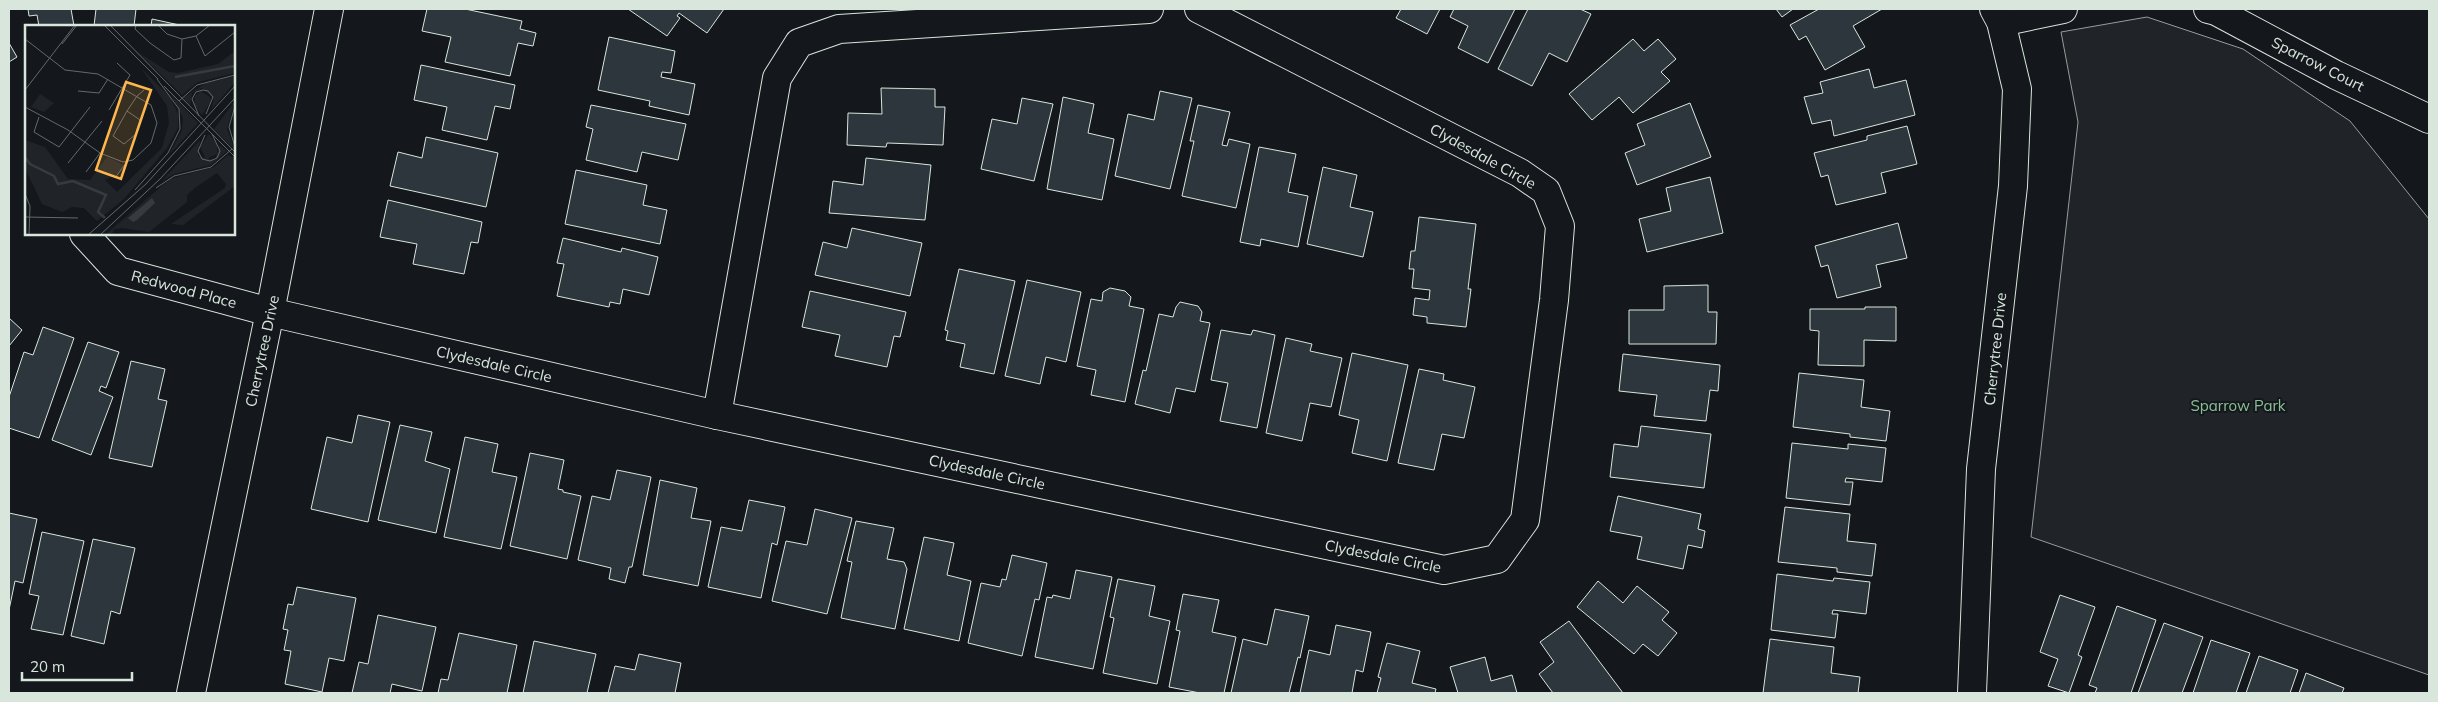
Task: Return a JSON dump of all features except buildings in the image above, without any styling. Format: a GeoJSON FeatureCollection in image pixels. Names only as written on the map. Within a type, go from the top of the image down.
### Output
{"type":"FeatureCollection","features":[{"type":"Feature","properties":{"kind":"street","name":"Cherrytree Drive"},"geometry":{"type":"LineString","coordinates":[[191,693],[270,312],[329,9]]}},
{"type":"Feature","properties":{"kind":"street"},"geometry":{"type":"LineString","coordinates":[[717,415],[777,78],[799,43],[839,29],[1149,9]]}},
{"type":"Feature","properties":{"kind":"street","name":"Clydesdale Circle"},"geometry":{"type":"LineString","coordinates":[[270,312],[717,415],[1444,570],[1496,559],[1525,520],[1529,491],[1554,300],[1560,226],[1546,191],[1520,173],[1199,9]]}},
{"type":"Feature","properties":{"kind":"street"},"geometry":{"type":"LineString","coordinates":[[1998,15],[2063,9]]}},
{"type":"Feature","properties":{"kind":"street","name":"Sparrow Court"},"geometry":{"type":"LineString","coordinates":[[2208,9],[2216,11],[2336,75],[2429,119]]}},
{"type":"Feature","properties":{"kind":"street","name":"Cherrytree Drive"},"geometry":{"type":"LineString","coordinates":[[1972,693],[1981,469],[2014,176],[2017,89],[1998,15]]}},
{"type":"Feature","properties":{"kind":"street","name":"Redwood Place"},"geometry":{"type":"LineString","coordinates":[[85,235],[118,271],[270,312]]}},
{"type":"Feature","properties":{"kind":"green space","name":"Sparrow Park"},"geometry":{"type":"Polygon","coordinates":[[[2147,17],[2243,49],[2350,121],[2429,219],[2429,675],[2031,537],[2078,122],[2061,32],[2147,17]]]}}]}
